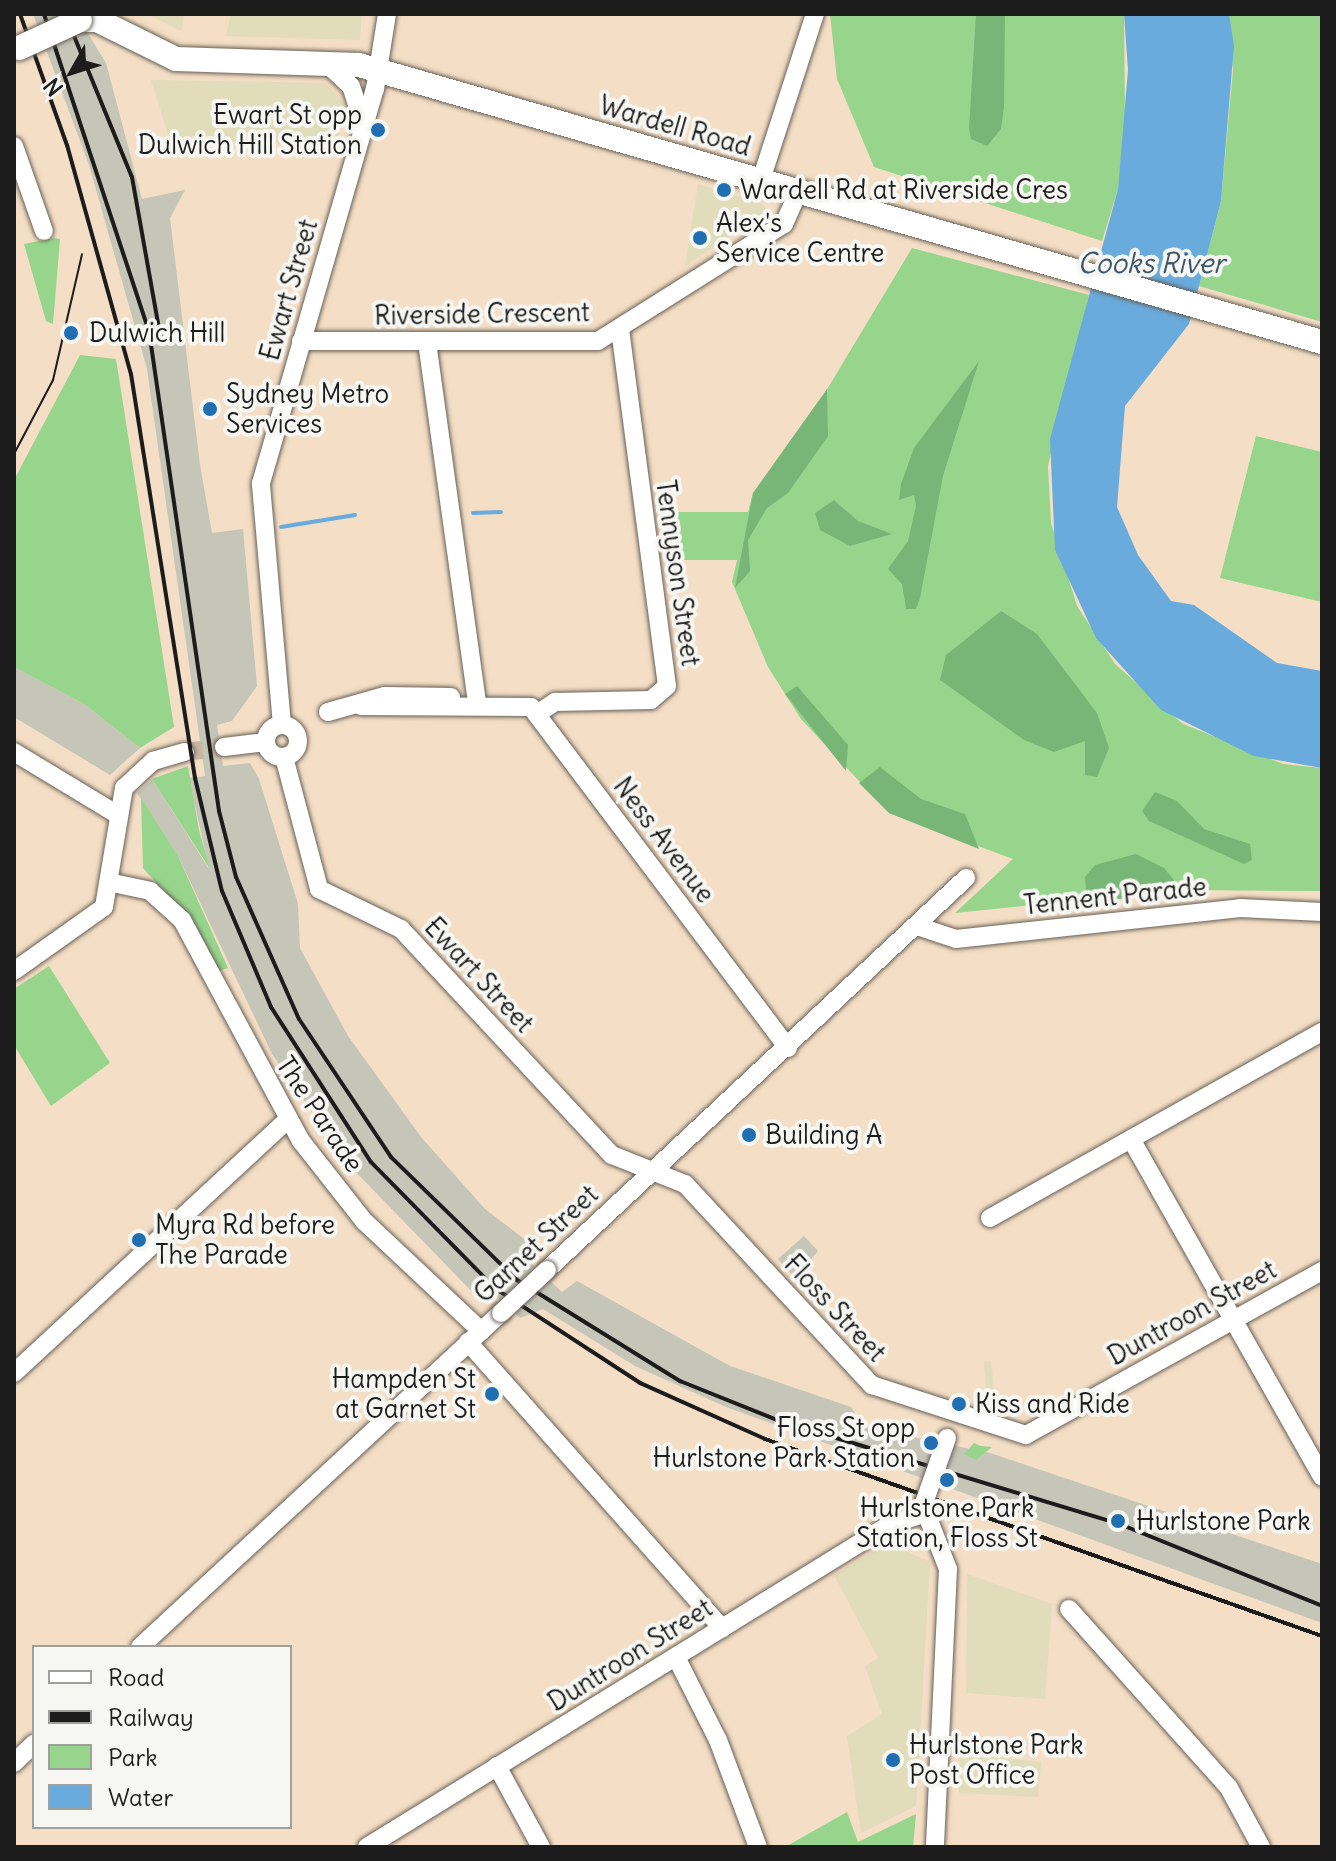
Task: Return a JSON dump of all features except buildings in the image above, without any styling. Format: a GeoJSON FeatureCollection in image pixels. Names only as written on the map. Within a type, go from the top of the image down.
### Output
{"type":"FeatureCollection","features":[{"type":"Feature","properties":{"kind":"main road","name":"Wardell Road"},"geometry":{"type":"LineString","coordinates":[[16,48],[80,20],[116,23],[176,59],[322,60],[379,71],[1091,273],[1322,342]]}},
{"type":"Feature","properties":{"kind":"street","name":"Ewart Street"},"geometry":{"type":"LineString","coordinates":[[387,14],[379,71],[261,483],[282,725],[298,743],[284,757],[319,889],[401,929],[612,1155],[653,1171]]}},
{"type":"Feature","properties":{"kind":"street"},"geometry":{"type":"LineString","coordinates":[[761,180],[815,14]]}},
{"type":"Feature","properties":{"kind":"street"},"geometry":{"type":"LineString","coordinates":[[322,60],[358,97],[364,126]]}},
{"type":"Feature","properties":{"kind":"street"},"geometry":{"type":"LineString","coordinates":[[14,146],[44,231]]}},
{"type":"Feature","properties":{"kind":"street","name":"Riverside Crescent"},"geometry":{"type":"LineString","coordinates":[[301,341],[598,341],[784,224],[799,190]]}},
{"type":"Feature","properties":{"kind":"street","name":"Tennyson Street"},"geometry":{"type":"LineString","coordinates":[[537,714],[555,702],[651,700],[667,686],[620,329]]}},
{"type":"Feature","properties":{"kind":"street"},"geometry":{"type":"LineString","coordinates":[[427,342],[477,702]]}},
{"type":"Feature","properties":{"kind":"street"},"geometry":{"type":"LineString","coordinates":[[328,712],[361,706],[521,702],[537,714]]}},
{"type":"Feature","properties":{"kind":"street","name":"Ness Avenue"},"geometry":{"type":"LineString","coordinates":[[537,714],[788,1048]]}},
{"type":"Feature","properties":{"kind":"street"},"geometry":{"type":"LineString","coordinates":[[224,747],[266,742],[282,725]]}},
{"type":"Feature","properties":{"kind":"street"},"geometry":{"type":"LineString","coordinates":[[266,742],[284,757]]}},
{"type":"Feature","properties":{"kind":"street"},"geometry":{"type":"LineString","coordinates":[[14,752],[118,815]]}},
{"type":"Feature","properties":{"kind":"street"},"geometry":{"type":"LineString","coordinates":[[14,971],[94,918],[113,883],[118,815],[124,788],[144,767],[185,752]]}},
{"type":"Feature","properties":{"kind":"street","name":"Garnet Street"},"geometry":{"type":"LineString","coordinates":[[142,1645],[788,1048],[966,878]]}},
{"type":"Feature","properties":{"kind":"street","name":"The Parade"},"geometry":{"type":"LineString","coordinates":[[113,883],[150,891],[182,920],[286,1121],[364,1221],[474,1336],[722,1628]]}},
{"type":"Feature","properties":{"kind":"street","name":"Tennent Parade"},"geometry":{"type":"LineString","coordinates":[[917,926],[956,939],[1240,908],[1322,912]]}},
{"type":"Feature","properties":{"kind":"street"},"geometry":{"type":"LineString","coordinates":[[990,1218],[1321,1032]]}},
{"type":"Feature","properties":{"kind":"street"},"geometry":{"type":"LineString","coordinates":[[14,1373],[286,1121]]}},
{"type":"Feature","properties":{"kind":"street"},"geometry":{"type":"LineString","coordinates":[[1131,1139],[1322,1477]]}},
{"type":"Feature","properties":{"kind":"street","name":"Floss Street"},"geometry":{"type":"LineString","coordinates":[[653,1171],[685,1184],[868,1382],[955,1414]]}},
{"type":"Feature","properties":{"kind":"street","name":"Duntroon Street"},"geometry":{"type":"LineString","coordinates":[[955,1414],[1026,1435],[1322,1271]]}},
{"type":"Feature","properties":{"kind":"street"},"geometry":{"type":"LineString","coordinates":[[935,1847],[948,1569],[923,1509],[955,1414]]}},
{"type":"Feature","properties":{"kind":"street","name":"Duntroon Street"},"geometry":{"type":"LineString","coordinates":[[367,1847],[889,1525],[923,1509]]}},
{"type":"Feature","properties":{"kind":"street"},"geometry":{"type":"LineString","coordinates":[[1069,1609],[1229,1788],[1261,1847]]}},
{"type":"Feature","properties":{"kind":"street"},"geometry":{"type":"LineString","coordinates":[[676,1657],[718,1740],[758,1847]]}},
{"type":"Feature","properties":{"kind":"street"},"geometry":{"type":"LineString","coordinates":[[14,1763],[32,1746]]}},
{"type":"Feature","properties":{"kind":"street"},"geometry":{"type":"LineString","coordinates":[[497,1766],[541,1847]]}},
{"type":"Feature","properties":{"kind":"shaded area"},"geometry":{"type":"Polygon","coordinates":[[[33,14],[76,14],[106,63],[142,199],[185,190],[170,218],[200,465],[212,533],[243,529],[257,686],[232,721],[217,725],[223,766],[250,763],[259,779],[298,904],[300,948],[348,1036],[421,1137],[485,1209],[540,1251],[529,1261],[562,1292],[577,1281],[730,1366],[851,1407],[864,1427],[990,1453],[1322,1564],[1322,1623],[726,1407],[635,1366],[543,1309],[520,1318],[497,1297],[484,1304],[347,1163],[272,1054],[178,856],[137,793],[152,779],[209,869],[189,778],[205,776],[147,369],[89,165],[33,14]]]}},
{"type":"Feature","properties":{"kind":"shaded area"},"geometry":{"type":"Polygon","coordinates":[[[147,14],[185,14],[181,31],[147,14]]]}},
{"type":"Feature","properties":{"kind":"shaded area"},"geometry":{"type":"Polygon","coordinates":[[[231,14],[362,14],[360,40],[226,36],[231,14]]]}},
{"type":"Feature","properties":{"kind":"shaded area"},"geometry":{"type":"Polygon","coordinates":[[[151,80],[325,83],[345,105],[337,144],[171,143],[151,80]]]}},
{"type":"Feature","properties":{"kind":"shaded area"},"geometry":{"type":"Polygon","coordinates":[[[698,184],[764,204],[765,213],[685,266],[698,184]]]}},
{"type":"Feature","properties":{"kind":"shaded area"},"geometry":{"type":"Polygon","coordinates":[[[14,667],[84,704],[140,748],[110,775],[14,717],[14,667]]]}},
{"type":"Feature","properties":{"kind":"shaded area"},"geometry":{"type":"Polygon","coordinates":[[[804,1236],[818,1251],[795,1278],[778,1259],[804,1236]]]}},
{"type":"Feature","properties":{"kind":"shaded area"},"geometry":{"type":"Polygon","coordinates":[[[991,1361],[996,1405],[987,1402],[984,1362],[991,1361]]]}},
{"type":"Feature","properties":{"kind":"shaded area"},"geometry":{"type":"Polygon","coordinates":[[[888,1543],[930,1562],[916,1806],[861,1833],[847,1736],[882,1714],[865,1666],[878,1658],[834,1575],[888,1543]]]}},
{"type":"Feature","properties":{"kind":"shaded area"},"geometry":{"type":"Polygon","coordinates":[[[967,1574],[1052,1604],[1045,1699],[966,1693],[967,1574]]]}},
{"type":"Feature","properties":{"kind":"shaded area"},"geometry":{"type":"Polygon","coordinates":[[[960,1753],[1041,1762],[1038,1797],[959,1793],[960,1753]]]}},
{"type":"Feature","properties":{"kind":"green space"},"geometry":{"type":"Polygon","coordinates":[[[830,14],[1124,14],[1125,118],[1118,189],[1102,241],[874,167],[837,79],[830,14]]]}},
{"type":"Feature","properties":{"kind":"green space"},"geometry":{"type":"Polygon","coordinates":[[[976,14],[1005,14],[1001,129],[987,146],[971,139],[969,128],[976,14]]]}},
{"type":"Feature","properties":{"kind":"green space"},"geometry":{"type":"Polygon","coordinates":[[[1229,14],[1322,14],[1322,322],[1199,286],[1221,201],[1233,70],[1229,14]]]}},
{"type":"Feature","properties":{"kind":"green space"},"geometry":{"type":"Polygon","coordinates":[[[60,239],[53,324],[46,321],[24,244],[60,239]]]}},
{"type":"Feature","properties":{"kind":"green space"},"geometry":{"type":"Polygon","coordinates":[[[912,248],[1089,295],[1048,466],[1051,523],[1077,606],[1115,664],[1183,724],[1283,764],[1322,768],[1322,891],[1182,890],[955,913],[1013,859],[889,813],[801,719],[768,667],[732,582],[737,560],[668,560],[663,512],[748,512],[753,493],[808,421],[912,248]]]}},
{"type":"Feature","properties":{"kind":"green space"},"geometry":{"type":"Polygon","coordinates":[[[80,355],[116,359],[174,727],[140,748],[84,704],[14,667],[14,480],[80,355]]]}},
{"type":"Feature","properties":{"kind":"green space"},"geometry":{"type":"Polygon","coordinates":[[[979,361],[943,476],[920,598],[916,609],[906,609],[902,584],[888,569],[908,541],[916,506],[914,495],[899,500],[901,484],[914,448],[979,361]]]}},
{"type":"Feature","properties":{"kind":"green space"},"geometry":{"type":"Polygon","coordinates":[[[827,389],[828,436],[788,493],[767,508],[748,540],[750,571],[735,588],[753,493],[827,389]]]}},
{"type":"Feature","properties":{"kind":"green space"},"geometry":{"type":"Polygon","coordinates":[[[1256,436],[1322,452],[1322,602],[1220,578],[1256,436]]]}},
{"type":"Feature","properties":{"kind":"green space"},"geometry":{"type":"Polygon","coordinates":[[[834,500],[858,521],[892,534],[850,546],[820,530],[815,513],[834,500]]]}},
{"type":"Feature","properties":{"kind":"green space"},"geometry":{"type":"Polygon","coordinates":[[[1001,611],[1037,634],[1097,713],[1109,748],[1097,777],[1085,775],[1085,741],[1054,752],[1024,740],[940,680],[946,655],[1001,611]]]}},
{"type":"Feature","properties":{"kind":"green space"},"geometry":{"type":"Polygon","coordinates":[[[797,686],[848,745],[846,771],[785,694],[797,686]]]}},
{"type":"Feature","properties":{"kind":"green space"},"geometry":{"type":"Polygon","coordinates":[[[188,766],[199,830],[210,869],[152,779],[188,766]]]}},
{"type":"Feature","properties":{"kind":"green space"},"geometry":{"type":"Polygon","coordinates":[[[880,767],[921,799],[965,814],[979,849],[889,813],[859,783],[880,767]]]}},
{"type":"Feature","properties":{"kind":"green space"},"geometry":{"type":"Polygon","coordinates":[[[1155,792],[1177,801],[1204,829],[1250,844],[1252,860],[1244,864],[1149,821],[1142,811],[1155,792]]]}},
{"type":"Feature","properties":{"kind":"green space"},"geometry":{"type":"Polygon","coordinates":[[[141,798],[178,856],[228,968],[219,971],[193,923],[143,868],[141,798]]]}},
{"type":"Feature","properties":{"kind":"green space"},"geometry":{"type":"Polygon","coordinates":[[[1136,854],[1164,868],[1182,890],[1087,904],[1085,877],[1095,865],[1136,854]]]}},
{"type":"Feature","properties":{"kind":"green space"},"geometry":{"type":"Polygon","coordinates":[[[49,966],[110,1063],[51,1106],[14,1045],[14,989],[49,966]]]}},
{"type":"Feature","properties":{"kind":"green space"},"geometry":{"type":"Polygon","coordinates":[[[974,1443],[992,1447],[976,1460],[964,1454],[974,1443]]]}},
{"type":"Feature","properties":{"kind":"green space"},"geometry":{"type":"Polygon","coordinates":[[[847,1812],[858,1842],[916,1814],[913,1847],[785,1847],[847,1812]]]}},
{"type":"Feature","properties":{"kind":"water","name":"Cooks River"},"geometry":{"type":"Polygon","coordinates":[[[1124,14],[1229,14],[1234,46],[1221,201],[1189,324],[1125,406],[1117,507],[1138,555],[1171,601],[1194,605],[1277,663],[1322,671],[1322,768],[1254,756],[1161,710],[1096,638],[1055,550],[1050,439],[1118,189],[1128,70],[1124,14]]]}},
{"type":"Feature","properties":{"kind":"waterway"},"geometry":{"type":"LineString","coordinates":[[473,513],[501,512]]}},
{"type":"Feature","properties":{"kind":"waterway"},"geometry":{"type":"LineString","coordinates":[[281,527],[355,515]]}},
{"type":"Feature","properties":{"kind":"tunnel"},"geometry":{"type":"LineString","coordinates":[[185,752],[224,747]]}},
{"type":"Feature","properties":{"kind":"tram line"},"geometry":{"type":"LineString","coordinates":[[14,454],[53,380],[82,254]]}},
{"type":"Feature","properties":{"kind":"railway"},"geometry":{"type":"LineString","coordinates":[[20,14],[67,145],[131,374],[195,778],[222,891],[271,1007],[371,1162],[496,1289],[640,1383],[765,1439],[1322,1636]]}},
{"type":"Feature","properties":{"kind":"railway"},"geometry":{"type":"LineString","coordinates":[[44,14],[149,331],[219,811],[236,877],[299,1019],[391,1157],[517,1280],[680,1381],[777,1420],[1122,1525],[1322,1606]]}},
{"type":"Feature","properties":{"kind":"railway"},"geometry":{"type":"LineString","coordinates":[[65,14],[132,177],[161,339]]}},
{"type":"Feature","properties":{"kind":"place","name":"Ewart St opp Dulwich Hill Station"},"geometry":{"type":"Point","coordinates":[378,130]}},
{"type":"Feature","properties":{"kind":"place","name":"Wardell Rd at Riverside Cres"},"geometry":{"type":"Point","coordinates":[724,190]}},
{"type":"Feature","properties":{"kind":"place","name":"Alex's Service Centre"},"geometry":{"type":"Point","coordinates":[700,238]}},
{"type":"Feature","properties":{"kind":"place","name":"Dulwich Hill"},"geometry":{"type":"Point","coordinates":[71,333]}},
{"type":"Feature","properties":{"kind":"place","name":"Sydney Metro Services"},"geometry":{"type":"Point","coordinates":[210,409]}},
{"type":"Feature","properties":{"kind":"place","name":"Building A"},"geometry":{"type":"Point","coordinates":[749,1135]}},
{"type":"Feature","properties":{"kind":"place","name":"Myra Rd before The Parade"},"geometry":{"type":"Point","coordinates":[139,1240]}},
{"type":"Feature","properties":{"kind":"place","name":"Hampden St at Garnet St"},"geometry":{"type":"Point","coordinates":[492,1394]}},
{"type":"Feature","properties":{"kind":"place","name":"Kiss and Ride"},"geometry":{"type":"Point","coordinates":[959,1404]}},
{"type":"Feature","properties":{"kind":"place","name":"Floss St opp Hurlstone Park Station"},"geometry":{"type":"Point","coordinates":[931,1443]}},
{"type":"Feature","properties":{"kind":"place","name":"Hurlstone Park Station, Floss St"},"geometry":{"type":"Point","coordinates":[947,1480]}},
{"type":"Feature","properties":{"kind":"place","name":"Hurlstone Park"},"geometry":{"type":"Point","coordinates":[1118,1521]}},
{"type":"Feature","properties":{"kind":"place","name":"Hurlstone Park Post Office"},"geometry":{"type":"Point","coordinates":[893,1760]}}]}
